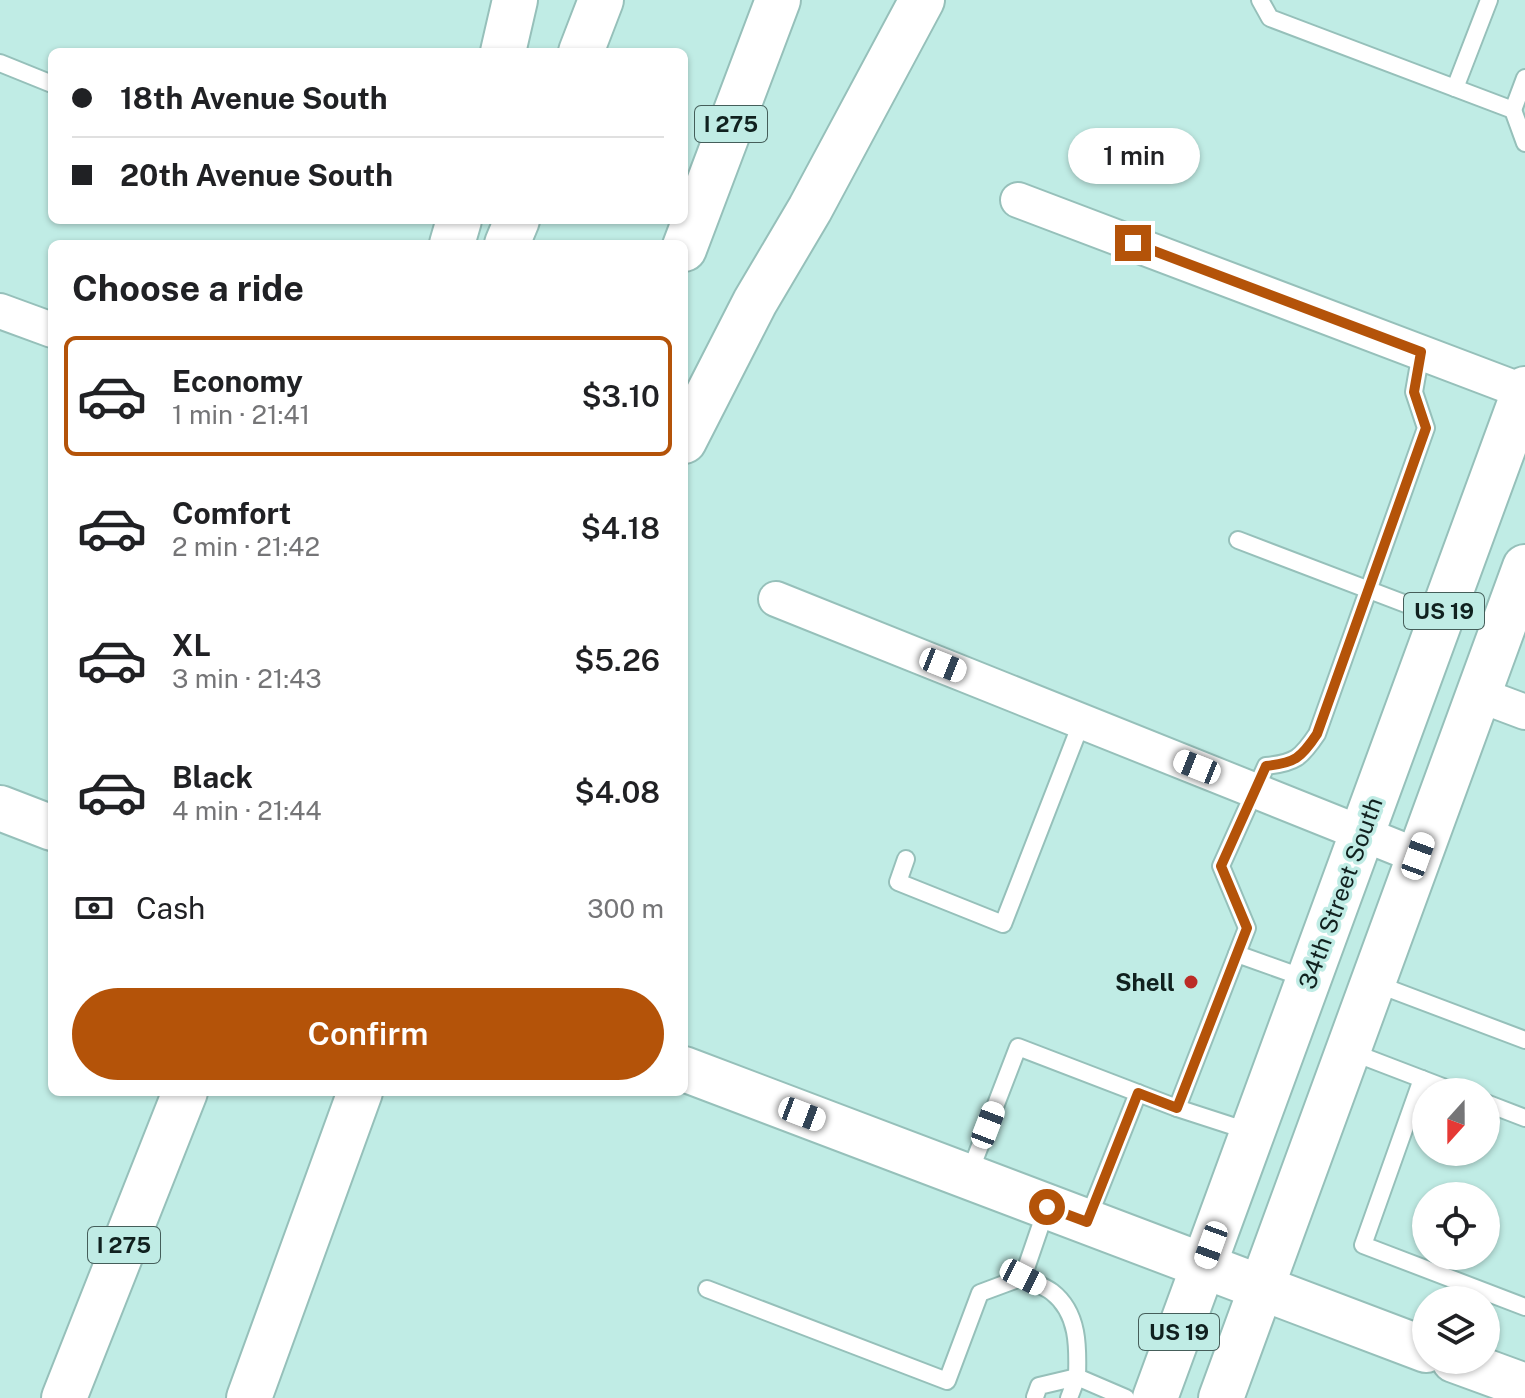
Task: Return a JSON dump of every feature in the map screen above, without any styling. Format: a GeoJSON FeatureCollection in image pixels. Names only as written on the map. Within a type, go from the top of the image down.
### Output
{"type":"FeatureCollection","features":[{"type":"Feature","properties":{"kind":"main road"},"geometry":{"type":"LineString","coordinates":[[504,48],[515,0]]}},
{"type":"Feature","properties":{"kind":"main road"},"geometry":{"type":"LineString","coordinates":[[583,48],[601,0]]}},
{"type":"Feature","properties":{"kind":"main road","name":"I 275"},"geometry":{"type":"LineString","coordinates":[[687,240],[778,0]]}},
{"type":"Feature","properties":{"kind":"main road"},"geometry":{"type":"LineString","coordinates":[[688,433],[755,302],[810,209],[922,0]]}},
{"type":"Feature","properties":{"kind":"main road","name":"34th Street South"},"geometry":{"type":"LineString","coordinates":[[1155,1398],[1525,391]]}},
{"type":"Feature","properties":{"kind":"main road","name":"US 19"},"geometry":{"type":"LineString","coordinates":[[1221,1398],[1525,567]]}},
{"type":"Feature","properties":{"kind":"main road"},"geometry":{"type":"LineString","coordinates":[[0,808],[48,826]]}},
{"type":"Feature","properties":{"kind":"main road"},"geometry":{"type":"LineString","coordinates":[[688,1071],[1412,1345]]}},
{"type":"Feature","properties":{"kind":"main road","name":"I 275"},"geometry":{"type":"LineString","coordinates":[[64,1398],[183,1096]]}},
{"type":"Feature","properties":{"kind":"main road"},"geometry":{"type":"LineString","coordinates":[[249,1398],[358,1096]]}},
{"type":"Feature","properties":{"kind":"main road"},"geometry":{"type":"LineString","coordinates":[[1497,1374],[1524,1383]]}},
{"type":"Feature","properties":{"kind":"street"},"geometry":{"type":"LineString","coordinates":[[1018,200],[1525,391]]}},
{"type":"Feature","properties":{"kind":"street"},"geometry":{"type":"LineString","coordinates":[[0,311],[48,329]]}},
{"type":"Feature","properties":{"kind":"street"},"geometry":{"type":"LineString","coordinates":[[776,599],[1418,856]]}},
{"type":"Feature","properties":{"kind":"street"},"geometry":{"type":"LineString","coordinates":[[1477,694],[1525,712]]}},
{"type":"Feature","properties":{"kind":"lane"},"geometry":{"type":"LineString","coordinates":[[1260,0],[1270,18],[1513,110]]}},
{"type":"Feature","properties":{"kind":"lane"},"geometry":{"type":"LineString","coordinates":[[1455,88],[1489,0]]}},
{"type":"Feature","properties":{"kind":"lane"},"geometry":{"type":"LineString","coordinates":[[0,63],[48,82]]}},
{"type":"Feature","properties":{"kind":"lane"},"geometry":{"type":"LineString","coordinates":[[1525,78],[1513,110],[1525,143]]}},
{"type":"Feature","properties":{"kind":"lane"},"geometry":{"type":"LineString","coordinates":[[1177,1108],[1247,928],[1221,866],[1266,766],[1283,765],[1302,756],[1317,734],[1426,428],[1414,392],[1421,352]]}},
{"type":"Feature","properties":{"kind":"lane"},"geometry":{"type":"LineString","coordinates":[[1238,540],[1441,617]]}},
{"type":"Feature","properties":{"kind":"lane"},"geometry":{"type":"LineString","coordinates":[[906,859],[898,882],[1003,924],[1082,721]]}},
{"type":"Feature","properties":{"kind":"lane"},"geometry":{"type":"LineString","coordinates":[[1237,954],[1308,979]]}},
{"type":"Feature","properties":{"kind":"lane"},"geometry":{"type":"LineString","coordinates":[[1372,982],[1525,1040]]}},
{"type":"Feature","properties":{"kind":"lane"},"geometry":{"type":"LineString","coordinates":[[968,1177],[1018,1047],[1177,1108],[1253,1132]]}},
{"type":"Feature","properties":{"kind":"lane"},"geometry":{"type":"LineString","coordinates":[[1348,1050],[1419,1078]]}},
{"type":"Feature","properties":{"kind":"lane"},"geometry":{"type":"LineString","coordinates":[[1087,1222],[1138,1093]]}},
{"type":"Feature","properties":{"kind":"lane"},"geometry":{"type":"LineString","coordinates":[[1412,1107],[1363,1245],[1525,1307]]}},
{"type":"Feature","properties":{"kind":"lane"},"geometry":{"type":"LineString","coordinates":[[1500,1108],[1525,1118]]}},
{"type":"Feature","properties":{"kind":"lane"},"geometry":{"type":"LineString","coordinates":[[1023,1277],[1047,1207]]}},
{"type":"Feature","properties":{"kind":"lane"},"geometry":{"type":"LineString","coordinates":[[707,1289],[947,1381],[980,1293],[1023,1277],[1053,1293],[1075,1326],[1077,1377],[1069,1398]]}},
{"type":"Feature","properties":{"kind":"lane"},"geometry":{"type":"LineString","coordinates":[[1035,1397],[1039,1386],[1077,1377],[1106,1394],[1126,1398]]}},
{"type":"Feature","properties":{"kind":"place","name":"Shell"},"geometry":{"type":"Point","coordinates":[1191,982]}},
{"type":"Feature","properties":{"kind":"route"},"geometry":{"type":"LineString","coordinates":[[1047,1207],[1087,1222],[1138,1093],[1177,1108],[1247,928],[1221,866],[1266,766],[1283,765],[1302,756],[1317,734],[1426,428],[1414,392],[1421,352],[1133,243]]}}]}
